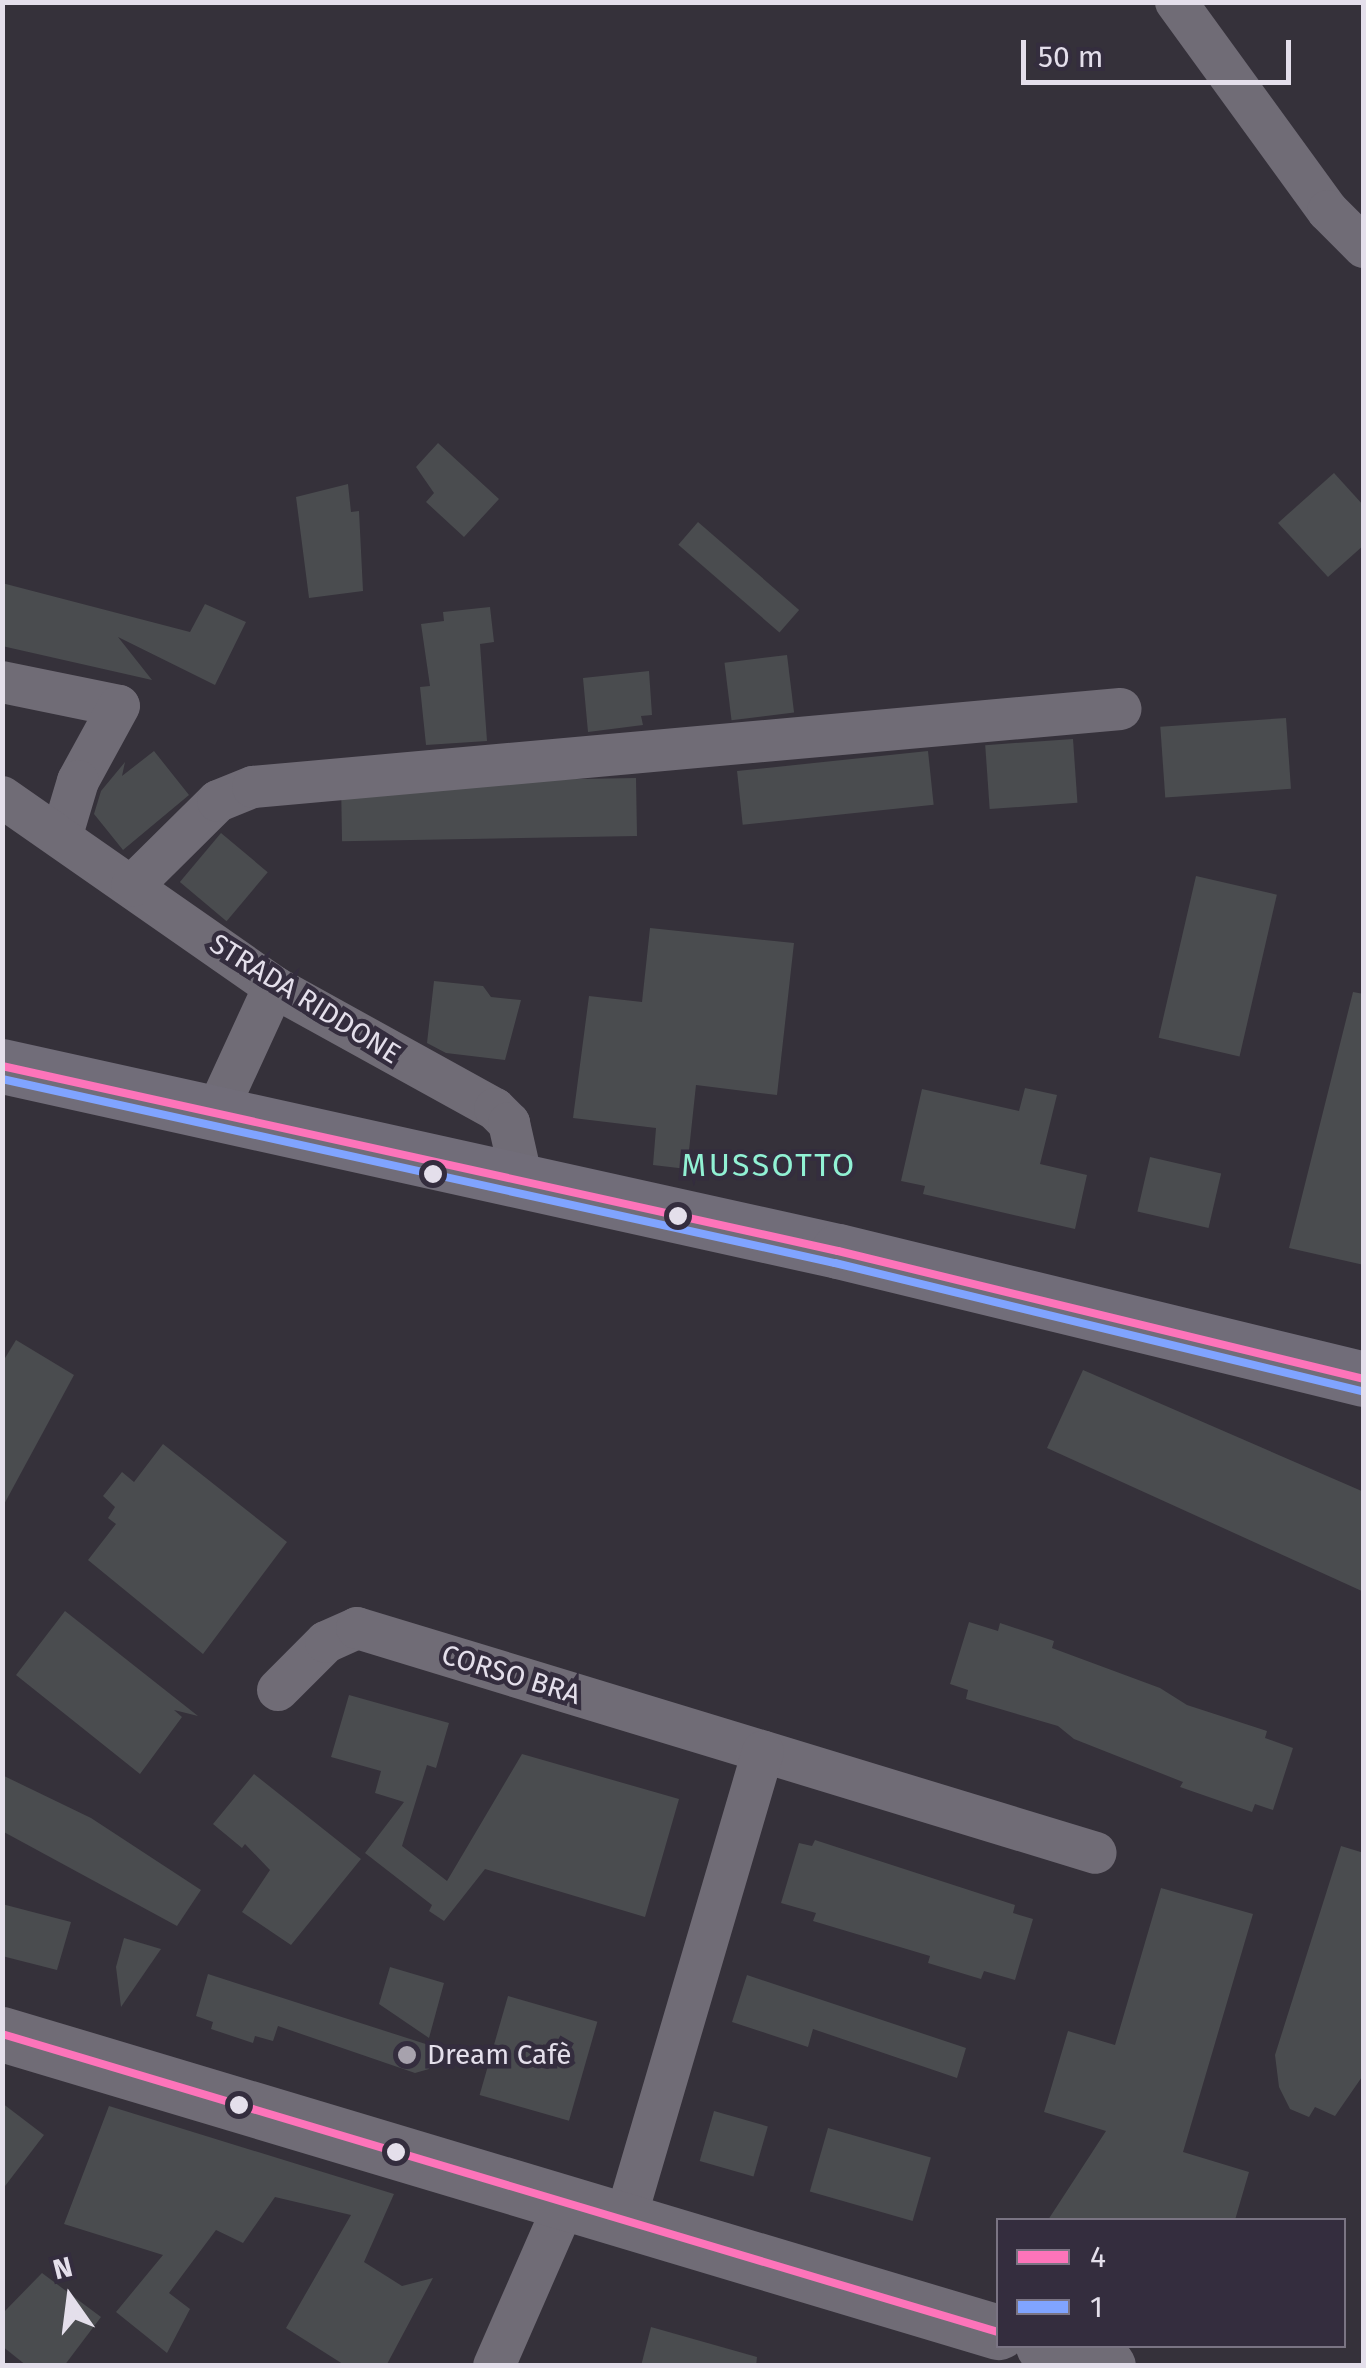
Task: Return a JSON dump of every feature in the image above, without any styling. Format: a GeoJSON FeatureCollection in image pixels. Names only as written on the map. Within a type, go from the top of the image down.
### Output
{"type":"FeatureCollection","features":[{"type":"Feature","properties":{"kind":"main road"},"geometry":{"type":"LineString","coordinates":[[2,1066],[1118,1315],[1364,1379]]}},
{"type":"Feature","properties":{"kind":"street"},"geometry":{"type":"LineString","coordinates":[[1176,2],[1328,211],[1364,247]]}},
{"type":"Feature","properties":{"kind":"street"},"geometry":{"type":"LineString","coordinates":[[2,682],[119,706],[78,782],[62,838]]}},
{"type":"Feature","properties":{"kind":"street"},"geometry":{"type":"LineString","coordinates":[[132,886],[218,801],[253,787],[1120,708]]}},
{"type":"Feature","properties":{"kind":"street","name":"STRADA RIDDONE"},"geometry":{"type":"LineString","coordinates":[[2,797],[274,987],[495,1109],[509,1123],[523,1185]]}},
{"type":"Feature","properties":{"kind":"street"},"geometry":{"type":"LineString","coordinates":[[216,1113],[274,987]]}},
{"type":"Feature","properties":{"kind":"street","name":"CORSO BRA"},"geometry":{"type":"LineString","coordinates":[[278,1690],[326,1642],[358,1628],[1096,1853]]}},
{"type":"Feature","properties":{"kind":"street"},"geometry":{"type":"LineString","coordinates":[[626,2217],[763,1752]]}},
{"type":"Feature","properties":{"kind":"street"},"geometry":{"type":"LineString","coordinates":[[2,2034],[567,2199],[996,2331]]}},
{"type":"Feature","properties":{"kind":"street"},"geometry":{"type":"LineString","coordinates":[[494,2366],[567,2199]]}},
{"type":"Feature","properties":{"kind":"street"},"geometry":{"type":"LineString","coordinates":[[1050,2348],[1108,2366]]}},
{"type":"Feature","properties":{"kind":"building"},"geometry":{"type":"Polygon","coordinates":[[[438,443],[499,499],[464,537],[426,502],[434,493],[416,467],[438,443]]]}},
{"type":"Feature","properties":{"kind":"building"},"geometry":{"type":"Polygon","coordinates":[[[1334,473],[1364,506],[1364,545],[1328,577],[1278,523],[1334,473]]]}},
{"type":"Feature","properties":{"kind":"building"},"geometry":{"type":"Polygon","coordinates":[[[348,484],[351,512],[359,511],[363,591],[309,598],[296,497],[348,484]]]}},
{"type":"Feature","properties":{"kind":"building"},"geometry":{"type":"Polygon","coordinates":[[[698,522],[799,610],[779,633],[678,545],[698,522]]]}},
{"type":"Feature","properties":{"kind":"building"},"geometry":{"type":"Polygon","coordinates":[[[2,583],[190,632],[205,604],[246,622],[215,685],[118,637],[152,680],[2,646],[2,583]]]}},
{"type":"Feature","properties":{"kind":"building"},"geometry":{"type":"Polygon","coordinates":[[[490,607],[494,642],[480,644],[487,741],[426,745],[420,687],[430,686],[421,624],[444,621],[443,612],[490,607]]]}},
{"type":"Feature","properties":{"kind":"building"},"geometry":{"type":"Polygon","coordinates":[[[787,655],[794,713],[732,720],[724,663],[787,655]]]}},
{"type":"Feature","properties":{"kind":"building"},"geometry":{"type":"Polygon","coordinates":[[[649,671],[652,715],[641,716],[643,725],[588,732],[583,678],[649,671]]]}},
{"type":"Feature","properties":{"kind":"building"},"geometry":{"type":"Polygon","coordinates":[[[1286,718],[1291,789],[1165,798],[1160,727],[1286,718]]]}},
{"type":"Feature","properties":{"kind":"building"},"geometry":{"type":"Polygon","coordinates":[[[1073,739],[1077,803],[990,809],[985,745],[1073,739]]]}},
{"type":"Feature","properties":{"kind":"building"},"geometry":{"type":"Polygon","coordinates":[[[154,751],[189,795],[123,850],[94,814],[101,791],[125,762],[122,776],[154,751]]]}},
{"type":"Feature","properties":{"kind":"building"},"geometry":{"type":"Polygon","coordinates":[[[928,751],[934,805],[743,825],[737,771],[928,751]]]}},
{"type":"Feature","properties":{"kind":"building"},"geometry":{"type":"Polygon","coordinates":[[[636,778],[637,836],[342,841],[341,783],[636,778]]]}},
{"type":"Feature","properties":{"kind":"building"},"geometry":{"type":"Polygon","coordinates":[[[221,833],[268,872],[227,921],[180,882],[221,833]]]}},
{"type":"Feature","properties":{"kind":"building"},"geometry":{"type":"Polygon","coordinates":[[[1196,876],[1277,895],[1240,1056],[1159,1038],[1196,876]]]}},
{"type":"Feature","properties":{"kind":"building"},"geometry":{"type":"Polygon","coordinates":[[[650,928],[794,943],[777,1095],[696,1085],[687,1169],[653,1165],[656,1128],[573,1118],[589,996],[642,1002],[650,928]]]}},
{"type":"Feature","properties":{"kind":"building"},"geometry":{"type":"Polygon","coordinates":[[[434,981],[483,986],[491,997],[521,1000],[505,1060],[446,1053],[427,1043],[434,981]]]}},
{"type":"Feature","properties":{"kind":"building"},"geometry":{"type":"Polygon","coordinates":[[[1353,992],[1364,994],[1364,1265],[1289,1248],[1353,992]]]}},
{"type":"Feature","properties":{"kind":"building"},"geometry":{"type":"Polygon","coordinates":[[[1025,1088],[1057,1095],[1040,1164],[1087,1175],[1075,1229],[923,1194],[925,1186],[901,1181],[922,1089],[1019,1111],[1025,1088]]]}},
{"type":"Feature","properties":{"kind":"building"},"geometry":{"type":"Polygon","coordinates":[[[1150,1157],[1221,1173],[1209,1228],[1137,1212],[1150,1157]]]}},
{"type":"Feature","properties":{"kind":"building"},"geometry":{"type":"Polygon","coordinates":[[[16,1340],[74,1375],[2,1508],[2,1363],[16,1340]]]}},
{"type":"Feature","properties":{"kind":"building"},"geometry":{"type":"Polygon","coordinates":[[[1083,1370],[1364,1492],[1364,1592],[1047,1448],[1083,1370]]]}},
{"type":"Feature","properties":{"kind":"building"},"geometry":{"type":"Polygon","coordinates":[[[163,1444],[287,1542],[203,1654],[88,1560],[116,1524],[108,1518],[115,1507],[103,1496],[122,1472],[134,1482],[163,1444]]]}},
{"type":"Feature","properties":{"kind":"building"},"geometry":{"type":"Polygon","coordinates":[[[65,1611],[198,1716],[174,1710],[182,1717],[140,1774],[16,1675],[65,1611]]]}},
{"type":"Feature","properties":{"kind":"building"},"geometry":{"type":"Polygon","coordinates":[[[969,1622],[998,1631],[1000,1623],[1054,1641],[1052,1648],[1160,1688],[1187,1705],[1267,1731],[1265,1738],[1293,1748],[1273,1810],[1255,1804],[1252,1812],[1180,1787],[1183,1782],[1074,1739],[1058,1726],[966,1699],[968,1690],[950,1684],[969,1622]]]}},
{"type":"Feature","properties":{"kind":"building"},"geometry":{"type":"Polygon","coordinates":[[[349,1695],[449,1723],[436,1768],[427,1765],[402,1846],[447,1881],[522,1754],[679,1799],[645,1917],[485,1869],[444,1921],[429,1911],[432,1905],[365,1853],[404,1802],[375,1793],[381,1771],[331,1757],[349,1695]]]}},
{"type":"Feature","properties":{"kind":"building"},"geometry":{"type":"Polygon","coordinates":[[[254,1774],[361,1859],[291,1945],[242,1912],[270,1870],[245,1844],[242,1848],[213,1824],[254,1774]]]}},
{"type":"Feature","properties":{"kind":"building"},"geometry":{"type":"Polygon","coordinates":[[[2,1775],[91,1818],[201,1890],[177,1926],[2,1831],[2,1775]]]}},
{"type":"Feature","properties":{"kind":"building"},"geometry":{"type":"Polygon","coordinates":[[[815,1840],[1015,1905],[1013,1913],[1033,1919],[1015,1980],[984,1971],[981,1979],[928,1963],[930,1956],[813,1921],[816,1913],[781,1903],[799,1843],[812,1846],[815,1840]]]}},
{"type":"Feature","properties":{"kind":"building"},"geometry":{"type":"Polygon","coordinates":[[[1341,1846],[1364,1853],[1364,2074],[1335,2116],[1315,2107],[1309,2117],[1290,2109],[1279,2087],[1275,2055],[1341,1846]]]}},
{"type":"Feature","properties":{"kind":"building"},"geometry":{"type":"Polygon","coordinates":[[[1161,1888],[1253,1914],[1183,2152],[1249,2172],[1236,2218],[1049,2218],[1106,2131],[1044,2112],[1068,2031],[1115,2045],[1161,1888]]]}},
{"type":"Feature","properties":{"kind":"building"},"geometry":{"type":"Polygon","coordinates":[[[2,1904],[71,1922],[57,1970],[2,1956],[2,1904]]]}},
{"type":"Feature","properties":{"kind":"building"},"geometry":{"type":"Polygon","coordinates":[[[124,1938],[161,1949],[121,2007],[116,1967],[124,1938]]]}},
{"type":"Feature","properties":{"kind":"building"},"geometry":{"type":"Polygon","coordinates":[[[390,1967],[444,1983],[429,2038],[379,2004],[390,1967]]]}},
{"type":"Feature","properties":{"kind":"building"},"geometry":{"type":"Polygon","coordinates":[[[208,1974],[435,2047],[429,2069],[415,2073],[278,2026],[273,2041],[255,2036],[253,2043],[211,2029],[213,2022],[196,2016],[208,1974]]]}},
{"type":"Feature","properties":{"kind":"building"},"geometry":{"type":"Polygon","coordinates":[[[747,1975],[966,2048],[957,2078],[813,2029],[808,2047],[732,2022],[747,1975]]]}},
{"type":"Feature","properties":{"kind":"building"},"geometry":{"type":"Polygon","coordinates":[[[508,1996],[597,2022],[569,2121],[480,2095],[508,1996]]]}},
{"type":"Feature","properties":{"kind":"building"},"geometry":{"type":"Polygon","coordinates":[[[2,2103],[44,2135],[2,2190],[2,2103]]]}},
{"type":"Feature","properties":{"kind":"building"},"geometry":{"type":"Polygon","coordinates":[[[109,2106],[394,2194],[364,2262],[402,2286],[433,2278],[386,2366],[346,2366],[286,2328],[351,2215],[275,2197],[243,2243],[216,2230],[169,2293],[190,2309],[167,2353],[116,2312],[163,2255],[64,2224],[109,2106]]]}},
{"type":"Feature","properties":{"kind":"building"},"geometry":{"type":"Polygon","coordinates":[[[714,2111],[768,2126],[753,2176],[700,2161],[714,2111]]]}},
{"type":"Feature","properties":{"kind":"building"},"geometry":{"type":"Polygon","coordinates":[[[828,2128],[931,2157],[913,2221],[810,2191],[828,2128]]]}},
{"type":"Feature","properties":{"kind":"building"},"geometry":{"type":"Polygon","coordinates":[[[42,2273],[101,2317],[64,2366],[27,2366],[2,2346],[2,2314],[42,2273]]]}},
{"type":"Feature","properties":{"kind":"building"},"geometry":{"type":"Polygon","coordinates":[[[651,2327],[757,2357],[756,2366],[641,2366],[651,2327]]]}},
{"type":"Feature","properties":{"kind":"transit line","name":"4"},"geometry":{"type":"LineString","coordinates":[[2,1066],[838,1251],[1364,1379]]}},
{"type":"Feature","properties":{"kind":"transit line","name":"1"},"geometry":{"type":"LineString","coordinates":[[2,1079],[835,1263],[1361,1391]]}},
{"type":"Feature","properties":{"kind":"transit line","name":"4"},"geometry":{"type":"LineString","coordinates":[[2,2034],[996,2331]]}},
{"type":"Feature","properties":{"kind":"place","name":"Dream Cafè"},"geometry":{"type":"Point","coordinates":[407,2055]}},
{"type":"Feature","properties":{"kind":"district","name":"MUSSOTTO"},"geometry":{"type":"Point","coordinates":[769,1165]}}]}
